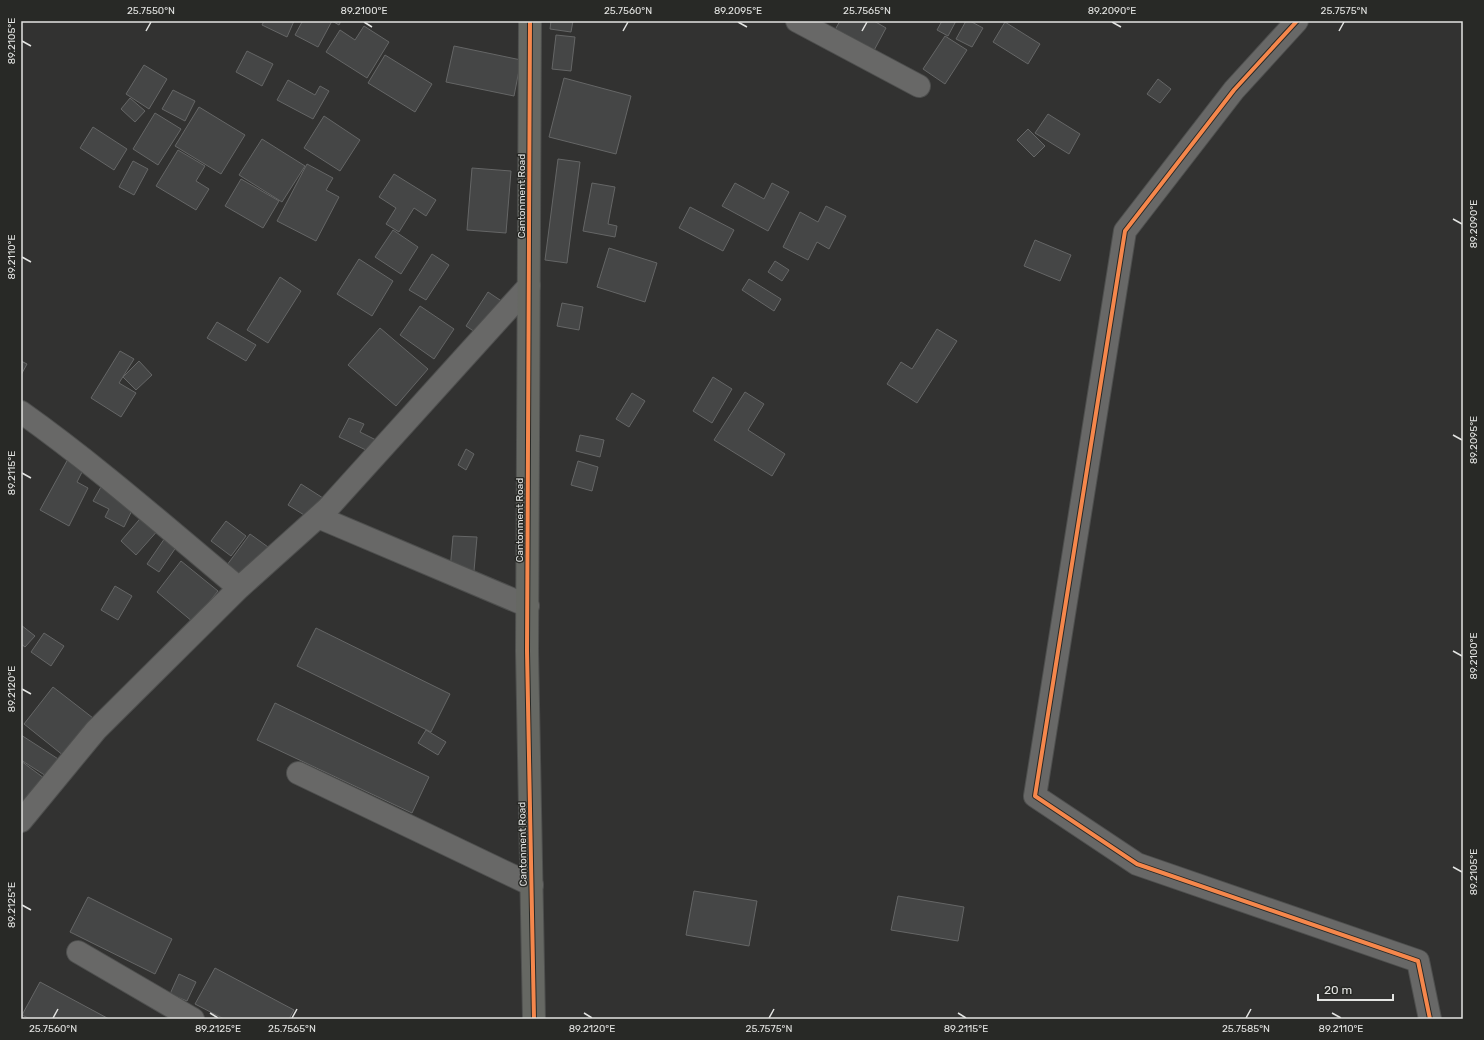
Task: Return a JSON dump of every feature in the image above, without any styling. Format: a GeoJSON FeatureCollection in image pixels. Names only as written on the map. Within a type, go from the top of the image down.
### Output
{"type":"FeatureCollection","features":[{"type":"Feature","properties":{"kind":"street","name":"Cantonment Road"},"geometry":{"type":"LineString","coordinates":[[530,21],[528,659],[534,1019]]}},
{"type":"Feature","properties":{"kind":"street"},"geometry":{"type":"LineString","coordinates":[[797,21],[919,86]]}},
{"type":"Feature","properties":{"kind":"street"},"geometry":{"type":"LineString","coordinates":[[1297,21],[1234,90],[1125,231],[1035,796],[1137,864],[1418,961],[1430,1019]]}},
{"type":"Feature","properties":{"kind":"street"},"geometry":{"type":"LineString","coordinates":[[21,821],[96,730],[239,588],[328,508],[529,286]]}},
{"type":"Feature","properties":{"kind":"street"},"geometry":{"type":"LineString","coordinates":[[21,412],[95,468],[239,588]]}},
{"type":"Feature","properties":{"kind":"street"},"geometry":{"type":"LineString","coordinates":[[318,517],[528,606]]}},
{"type":"Feature","properties":{"kind":"street"},"geometry":{"type":"LineString","coordinates":[[298,773],[532,885]]}},
{"type":"Feature","properties":{"kind":"street"},"geometry":{"type":"LineString","coordinates":[[78,952],[193,1019]]}},
{"type":"Feature","properties":{"kind":"building"},"geometry":{"type":"Polygon","coordinates":[[[264,21],[294,21],[287,37],[262,25],[264,21]]]}},
{"type":"Feature","properties":{"kind":"building"},"geometry":{"type":"Polygon","coordinates":[[[301,21],[332,21],[318,47],[295,35],[302,22],[301,21]]]}},
{"type":"Feature","properties":{"kind":"building"},"geometry":{"type":"Polygon","coordinates":[[[332,21],[341,21],[339,25],[332,21]]]}},
{"type":"Feature","properties":{"kind":"building"},"geometry":{"type":"Polygon","coordinates":[[[551,21],[573,21],[571,32],[550,29],[551,21]]]}},
{"type":"Feature","properties":{"kind":"building"},"geometry":{"type":"Polygon","coordinates":[[[840,21],[874,21],[886,28],[871,56],[832,35],[840,21]]]}},
{"type":"Feature","properties":{"kind":"building"},"geometry":{"type":"Polygon","coordinates":[[[942,21],[956,21],[948,36],[937,30],[942,21]]]}},
{"type":"Feature","properties":{"kind":"building"},"geometry":{"type":"Polygon","coordinates":[[[966,21],[970,21],[983,28],[972,47],[956,39],[966,21]]]}},
{"type":"Feature","properties":{"kind":"building"},"geometry":{"type":"Polygon","coordinates":[[[1005,22],[1040,44],[1028,64],[993,42],[1005,22]]]}},
{"type":"Feature","properties":{"kind":"building"},"geometry":{"type":"Polygon","coordinates":[[[364,26],[389,42],[367,78],[326,52],[340,30],[355,40],[364,26]]]}},
{"type":"Feature","properties":{"kind":"building"},"geometry":{"type":"Polygon","coordinates":[[[556,35],[575,37],[571,71],[552,69],[556,35]]]}},
{"type":"Feature","properties":{"kind":"building"},"geometry":{"type":"Polygon","coordinates":[[[945,36],[967,50],[945,84],[923,69],[945,36]]]}},
{"type":"Feature","properties":{"kind":"building"},"geometry":{"type":"Polygon","coordinates":[[[454,46],[521,60],[514,96],[446,82],[454,46]]]}},
{"type":"Feature","properties":{"kind":"building"},"geometry":{"type":"Polygon","coordinates":[[[247,51],[273,64],[262,86],[236,72],[247,51]]]}},
{"type":"Feature","properties":{"kind":"building"},"geometry":{"type":"Polygon","coordinates":[[[385,55],[432,84],[415,112],[368,83],[385,55]]]}},
{"type":"Feature","properties":{"kind":"building"},"geometry":{"type":"Polygon","coordinates":[[[144,65],[167,79],[149,109],[126,94],[144,65]]]}},
{"type":"Feature","properties":{"kind":"building"},"geometry":{"type":"Polygon","coordinates":[[[564,78],[631,96],[616,154],[549,137],[564,78]]]}},
{"type":"Feature","properties":{"kind":"building"},"geometry":{"type":"Polygon","coordinates":[[[1158,79],[1171,89],[1160,103],[1147,94],[1158,79]]]}},
{"type":"Feature","properties":{"kind":"building"},"geometry":{"type":"Polygon","coordinates":[[[288,80],[315,95],[320,86],[329,91],[313,119],[277,100],[288,80]]]}},
{"type":"Feature","properties":{"kind":"building"},"geometry":{"type":"Polygon","coordinates":[[[173,90],[195,101],[185,121],[162,109],[173,90]]]}},
{"type":"Feature","properties":{"kind":"building"},"geometry":{"type":"Polygon","coordinates":[[[130,98],[145,111],[135,122],[121,109],[130,98]]]}},
{"type":"Feature","properties":{"kind":"building"},"geometry":{"type":"Polygon","coordinates":[[[199,107],[245,135],[221,174],[175,146],[199,107]]]}},
{"type":"Feature","properties":{"kind":"building"},"geometry":{"type":"Polygon","coordinates":[[[155,113],[181,129],[158,165],[133,149],[155,113]]]}},
{"type":"Feature","properties":{"kind":"building"},"geometry":{"type":"Polygon","coordinates":[[[1048,114],[1080,134],[1069,154],[1035,133],[1048,114]]]}},
{"type":"Feature","properties":{"kind":"building"},"geometry":{"type":"Polygon","coordinates":[[[324,116],[360,140],[340,171],[304,148],[324,116]]]}},
{"type":"Feature","properties":{"kind":"building"},"geometry":{"type":"Polygon","coordinates":[[[93,127],[127,149],[114,170],[80,148],[93,127]]]}},
{"type":"Feature","properties":{"kind":"building"},"geometry":{"type":"Polygon","coordinates":[[[1028,129],[1045,146],[1034,157],[1017,140],[1028,129]]]}},
{"type":"Feature","properties":{"kind":"building"},"geometry":{"type":"Polygon","coordinates":[[[262,139],[305,166],[282,202],[239,175],[262,139]]]}},
{"type":"Feature","properties":{"kind":"building"},"geometry":{"type":"Polygon","coordinates":[[[178,150],[205,166],[196,181],[209,189],[196,210],[156,186],[178,150]]]}},
{"type":"Feature","properties":{"kind":"building"},"geometry":{"type":"Polygon","coordinates":[[[558,159],[580,162],[567,263],[545,260],[558,159]]]}},
{"type":"Feature","properties":{"kind":"building"},"geometry":{"type":"Polygon","coordinates":[[[133,161],[148,169],[134,195],[119,187],[133,161]]]}},
{"type":"Feature","properties":{"kind":"building"},"geometry":{"type":"Polygon","coordinates":[[[307,164],[333,178],[326,190],[339,197],[316,241],[277,221],[307,164]]]}},
{"type":"Feature","properties":{"kind":"building"},"geometry":{"type":"Polygon","coordinates":[[[472,168],[511,171],[506,233],[467,230],[472,168]]]}},
{"type":"Feature","properties":{"kind":"building"},"geometry":{"type":"Polygon","coordinates":[[[394,174],[436,200],[426,216],[414,208],[399,232],[386,224],[396,208],[379,197],[394,174]]]}},
{"type":"Feature","properties":{"kind":"building"},"geometry":{"type":"Polygon","coordinates":[[[241,179],[279,201],[263,228],[225,206],[241,179]]]}},
{"type":"Feature","properties":{"kind":"building"},"geometry":{"type":"Polygon","coordinates":[[[592,183],[615,187],[608,224],[617,226],[615,237],[583,231],[592,183]]]}},
{"type":"Feature","properties":{"kind":"building"},"geometry":{"type":"Polygon","coordinates":[[[735,183],[764,199],[772,183],[789,192],[768,231],[722,206],[735,183]]]}},
{"type":"Feature","properties":{"kind":"building"},"geometry":{"type":"Polygon","coordinates":[[[826,206],[846,216],[829,249],[817,242],[808,260],[783,247],[800,212],[818,222],[826,206]]]}},
{"type":"Feature","properties":{"kind":"building"},"geometry":{"type":"Polygon","coordinates":[[[690,207],[734,230],[723,251],[679,228],[690,207]]]}},
{"type":"Feature","properties":{"kind":"building"},"geometry":{"type":"Polygon","coordinates":[[[393,230],[418,247],[401,274],[375,257],[393,230]]]}},
{"type":"Feature","properties":{"kind":"building"},"geometry":{"type":"Polygon","coordinates":[[[1035,240],[1071,255],[1060,281],[1024,266],[1035,240]]]}},
{"type":"Feature","properties":{"kind":"building"},"geometry":{"type":"Polygon","coordinates":[[[609,248],[657,263],[645,302],[597,287],[609,248]]]}},
{"type":"Feature","properties":{"kind":"building"},"geometry":{"type":"Polygon","coordinates":[[[432,254],[449,265],[426,300],[409,290],[432,254]]]}},
{"type":"Feature","properties":{"kind":"building"},"geometry":{"type":"Polygon","coordinates":[[[359,259],[393,281],[372,316],[337,294],[359,259]]]}},
{"type":"Feature","properties":{"kind":"building"},"geometry":{"type":"Polygon","coordinates":[[[775,261],[789,270],[782,281],[768,272],[775,261]]]}},
{"type":"Feature","properties":{"kind":"building"},"geometry":{"type":"Polygon","coordinates":[[[280,277],[301,291],[268,343],[247,330],[280,277]]]}},
{"type":"Feature","properties":{"kind":"building"},"geometry":{"type":"Polygon","coordinates":[[[749,279],[781,299],[774,311],[742,290],[749,279]]]}},
{"type":"Feature","properties":{"kind":"building"},"geometry":{"type":"Polygon","coordinates":[[[488,292],[503,302],[481,336],[466,326],[488,292]]]}},
{"type":"Feature","properties":{"kind":"building"},"geometry":{"type":"Polygon","coordinates":[[[562,303],[583,307],[579,330],[557,326],[562,303]]]}},
{"type":"Feature","properties":{"kind":"building"},"geometry":{"type":"Polygon","coordinates":[[[420,306],[454,329],[434,359],[400,335],[420,306]]]}},
{"type":"Feature","properties":{"kind":"building"},"geometry":{"type":"Polygon","coordinates":[[[217,322],[256,345],[246,361],[207,338],[217,322]]]}},
{"type":"Feature","properties":{"kind":"building"},"geometry":{"type":"Polygon","coordinates":[[[380,328],[428,369],[396,406],[348,365],[380,328]]]}},
{"type":"Feature","properties":{"kind":"building"},"geometry":{"type":"Polygon","coordinates":[[[937,329],[957,341],[917,403],[887,384],[901,362],[912,369],[937,329]]]}},
{"type":"Feature","properties":{"kind":"building"},"geometry":{"type":"Polygon","coordinates":[[[120,351],[134,359],[119,383],[136,393],[121,417],[91,398],[120,351]]]}},
{"type":"Feature","properties":{"kind":"building"},"geometry":{"type":"Polygon","coordinates":[[[21,361],[27,364],[21,375],[21,361]]]}},
{"type":"Feature","properties":{"kind":"building"},"geometry":{"type":"Polygon","coordinates":[[[139,361],[152,375],[136,390],[123,377],[139,361]]]}},
{"type":"Feature","properties":{"kind":"building"},"geometry":{"type":"Polygon","coordinates":[[[713,377],[732,389],[712,423],[693,411],[713,377]]]}},
{"type":"Feature","properties":{"kind":"building"},"geometry":{"type":"Polygon","coordinates":[[[745,392],[764,404],[748,430],[785,454],[772,476],[714,440],[745,392]]]}},
{"type":"Feature","properties":{"kind":"building"},"geometry":{"type":"Polygon","coordinates":[[[632,393],[645,401],[629,427],[616,419],[632,393]]]}},
{"type":"Feature","properties":{"kind":"building"},"geometry":{"type":"Polygon","coordinates":[[[349,418],[364,424],[360,432],[376,440],[370,452],[339,437],[349,418]]]}},
{"type":"Feature","properties":{"kind":"building"},"geometry":{"type":"Polygon","coordinates":[[[580,435],[604,440],[600,457],[576,451],[580,435]]]}},
{"type":"Feature","properties":{"kind":"building"},"geometry":{"type":"Polygon","coordinates":[[[466,449],[474,454],[466,470],[458,465],[466,449]]]}},
{"type":"Feature","properties":{"kind":"building"},"geometry":{"type":"Polygon","coordinates":[[[68,459],[84,468],[77,482],[88,488],[69,526],[40,510],[68,459]]]}},
{"type":"Feature","properties":{"kind":"building"},"geometry":{"type":"Polygon","coordinates":[[[578,461],[598,467],[592,491],[571,485],[578,461]]]}},
{"type":"Feature","properties":{"kind":"building"},"geometry":{"type":"Polygon","coordinates":[[[301,484],[323,498],[309,518],[288,505],[301,484]]]}},
{"type":"Feature","properties":{"kind":"building"},"geometry":{"type":"Polygon","coordinates":[[[102,485],[136,502],[124,527],[105,517],[109,509],[93,501],[102,485]]]}},
{"type":"Feature","properties":{"kind":"building"},"geometry":{"type":"Polygon","coordinates":[[[144,514],[160,528],[136,555],[121,541],[144,514]]]}},
{"type":"Feature","properties":{"kind":"building"},"geometry":{"type":"Polygon","coordinates":[[[226,521],[246,536],[231,556],[211,541],[226,521]]]}},
{"type":"Feature","properties":{"kind":"building"},"geometry":{"type":"Polygon","coordinates":[[[250,534],[268,547],[245,578],[227,565],[250,534]]]}},
{"type":"Feature","properties":{"kind":"building"},"geometry":{"type":"Polygon","coordinates":[[[167,535],[179,543],[159,572],[147,564],[167,535]]]}},
{"type":"Feature","properties":{"kind":"building"},"geometry":{"type":"Polygon","coordinates":[[[453,536],[477,537],[474,571],[450,570],[453,536]]]}},
{"type":"Feature","properties":{"kind":"building"},"geometry":{"type":"Polygon","coordinates":[[[181,561],[218,591],[193,622],[157,592],[181,561]]]}},
{"type":"Feature","properties":{"kind":"building"},"geometry":{"type":"Polygon","coordinates":[[[115,586],[132,596],[118,620],[101,610],[115,586]]]}},
{"type":"Feature","properties":{"kind":"building"},"geometry":{"type":"Polygon","coordinates":[[[21,625],[35,636],[25,647],[21,644],[21,625]]]}},
{"type":"Feature","properties":{"kind":"building"},"geometry":{"type":"Polygon","coordinates":[[[316,628],[450,694],[431,732],[297,666],[316,628]]]}},
{"type":"Feature","properties":{"kind":"building"},"geometry":{"type":"Polygon","coordinates":[[[44,633],[64,646],[51,666],[31,652],[44,633]]]}},
{"type":"Feature","properties":{"kind":"building"},"geometry":{"type":"Polygon","coordinates":[[[53,687],[93,718],[64,756],[24,724],[53,687]]]}},
{"type":"Feature","properties":{"kind":"building"},"geometry":{"type":"Polygon","coordinates":[[[275,703],[429,777],[412,813],[257,740],[275,703]]]}},
{"type":"Feature","properties":{"kind":"building"},"geometry":{"type":"Polygon","coordinates":[[[426,730],[446,742],[438,755],[418,743],[426,730]]]}},
{"type":"Feature","properties":{"kind":"building"},"geometry":{"type":"Polygon","coordinates":[[[21,735],[66,764],[54,781],[21,760],[21,735]]]}},
{"type":"Feature","properties":{"kind":"building"},"geometry":{"type":"Polygon","coordinates":[[[21,761],[48,781],[21,817],[21,761]]]}},
{"type":"Feature","properties":{"kind":"building"},"geometry":{"type":"Polygon","coordinates":[[[694,891],[757,901],[749,946],[686,935],[694,891]]]}},
{"type":"Feature","properties":{"kind":"building"},"geometry":{"type":"Polygon","coordinates":[[[898,896],[964,907],[958,941],[891,930],[898,896]]]}},
{"type":"Feature","properties":{"kind":"building"},"geometry":{"type":"Polygon","coordinates":[[[88,897],[172,939],[155,974],[70,932],[88,897]]]}},
{"type":"Feature","properties":{"kind":"building"},"geometry":{"type":"Polygon","coordinates":[[[215,968],[294,1010],[289,1019],[224,1019],[195,1004],[215,968]]]}},
{"type":"Feature","properties":{"kind":"building"},"geometry":{"type":"Polygon","coordinates":[[[179,974],[196,982],[187,1001],[170,994],[179,974]]]}},
{"type":"Feature","properties":{"kind":"building"},"geometry":{"type":"Polygon","coordinates":[[[40,982],[109,1019],[30,1019],[22,1015],[40,982]]]}},
{"type":"Feature","properties":{"kind":"cycle path"},"geometry":{"type":"LineString","coordinates":[[530,21],[527,651],[534,1019]]}},
{"type":"Feature","properties":{"kind":"cycle path"},"geometry":{"type":"LineString","coordinates":[[1297,21],[1234,90],[1125,231],[1035,796],[1137,864],[1418,961],[1430,1019]]}}]}
